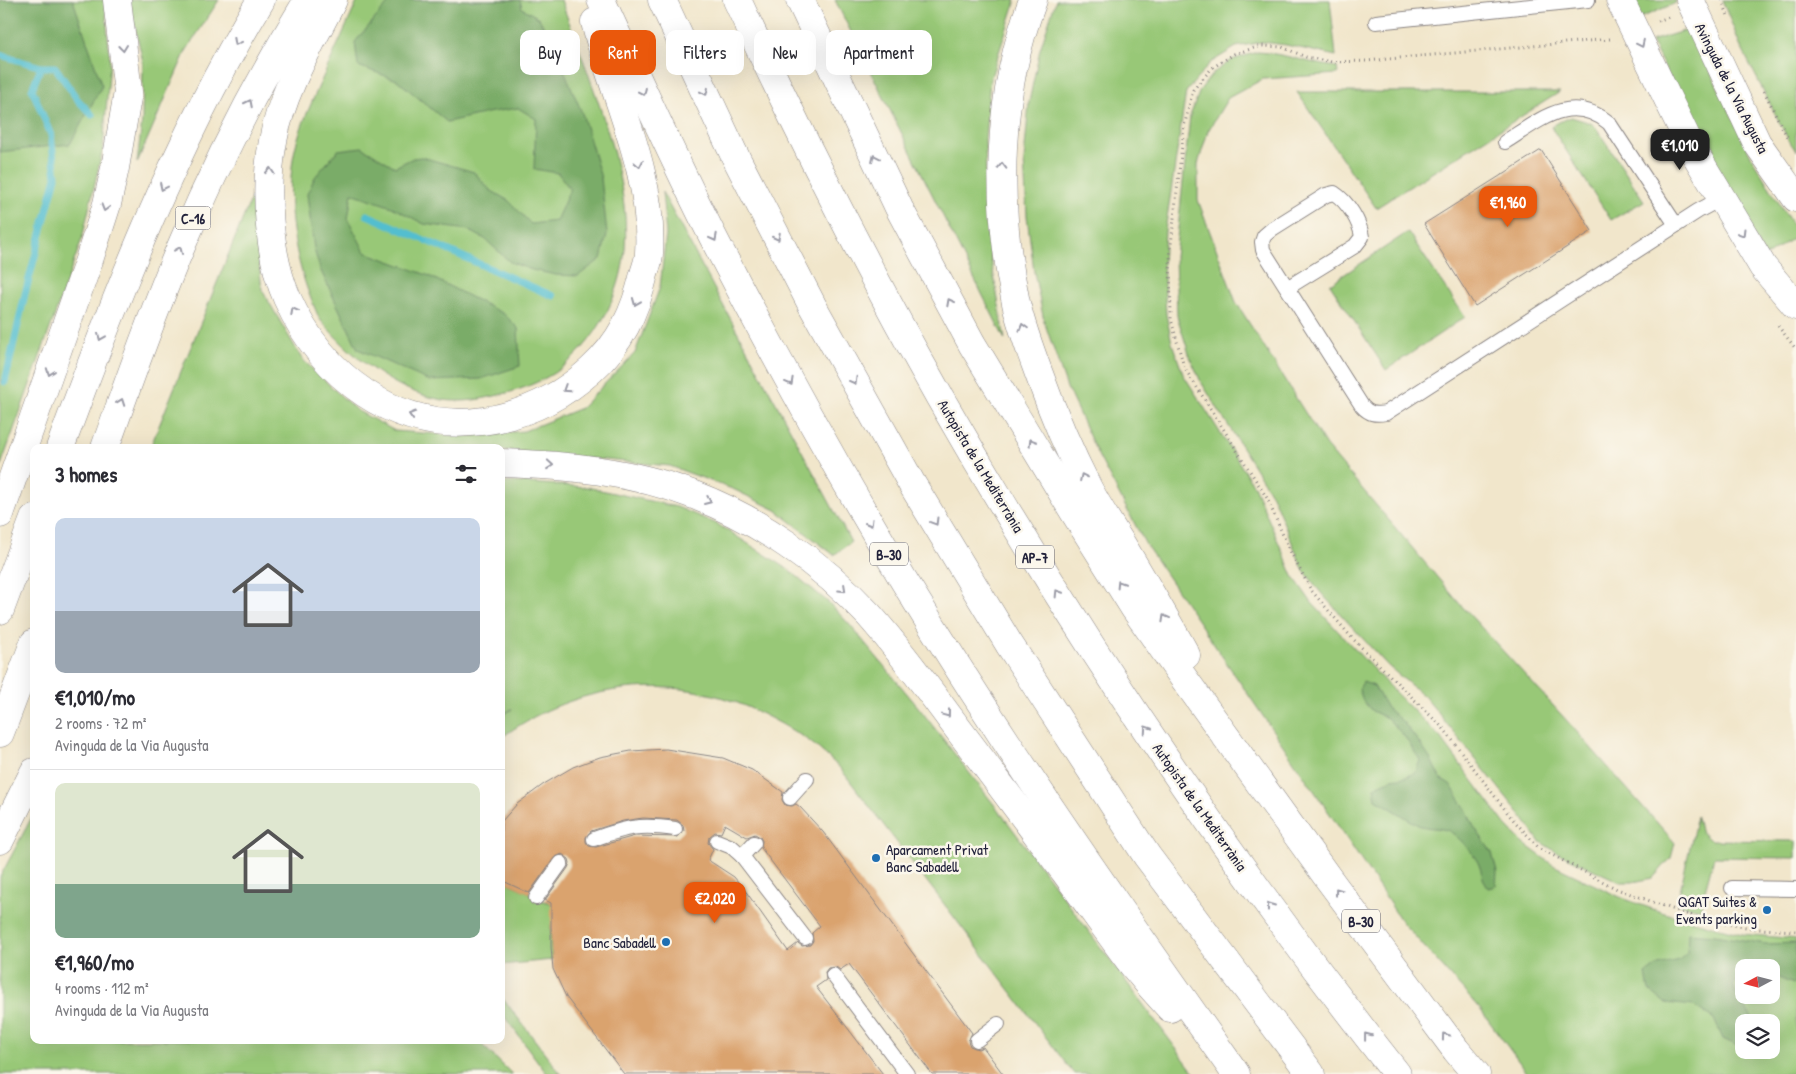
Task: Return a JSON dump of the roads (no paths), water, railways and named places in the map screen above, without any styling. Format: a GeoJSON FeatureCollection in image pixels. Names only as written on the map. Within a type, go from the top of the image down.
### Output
{"type":"FeatureCollection","features":[{"type":"Feature","properties":{"kind":"main road"},"geometry":{"type":"LineString","coordinates":[[0,514],[107,204],[128,92],[118,0]]}},
{"type":"Feature","properties":{"kind":"main road","name":"C-16"},"geometry":{"type":"LineString","coordinates":[[61,444],[100,340],[161,192],[212,89],[262,0]]}},
{"type":"Feature","properties":{"kind":"main road","name":"C-16"},"geometry":{"type":"LineString","coordinates":[[106,444],[157,305],[206,190],[259,84],[308,0]]}},
{"type":"Feature","properties":{"kind":"main road"},"geometry":{"type":"LineString","coordinates":[[333,0],[287,92],[273,141],[269,177],[270,220],[275,261],[287,297],[307,335],[332,366],[360,391],[392,408],[428,420],[463,424],[504,418],[544,404],[579,381],[604,358],[625,329],[639,296],[649,255],[648,210],[638,158],[597,29],[590,0]]}},
{"type":"Feature","properties":{"kind":"main road","name":"B-30"},"geometry":{"type":"LineString","coordinates":[[601,0],[710,231],[835,462],[903,578],[971,688],[1038,790],[1236,1074]]}},
{"type":"Feature","properties":{"kind":"main road"},"geometry":{"type":"LineString","coordinates":[[662,0],[732,152],[812,305],[912,484],[1009,644],[1147,856],[1311,1074]]}},
{"type":"Feature","properties":{"kind":"main road","name":"Autopista de la Mediterrània"},"geometry":{"type":"LineString","coordinates":[[737,0],[772,76],[853,236],[939,395],[1032,552],[1097,655],[1247,875],[1342,1004],[1397,1074]]}},
{"type":"Feature","properties":{"kind":"main road","name":"B-30"},"geometry":{"type":"LineString","coordinates":[[800,0],[899,208],[972,344],[1135,609],[1248,768],[1456,1050],[1476,1074]]}},
{"type":"Feature","properties":{"kind":"main road"},"geometry":{"type":"LineString","coordinates":[[1033,0],[1016,54],[1007,101],[1003,142],[1002,197],[1006,245],[1015,299],[1030,350],[1057,422],[1089,489],[1162,611],[1248,768]]}},
{"type":"Feature","properties":{"kind":"main road"},"geometry":{"type":"LineString","coordinates":[[1620,0],[1691,147],[1763,267],[1796,306]]}},
{"type":"Feature","properties":{"kind":"main road","name":"Avinguda de la Via Augusta"},"geometry":{"type":"LineString","coordinates":[[1682,7],[1757,143],[1796,198]]}},
{"type":"Feature","properties":{"kind":"main road"},"geometry":{"type":"LineString","coordinates":[[505,463],[546,465],[603,472],[648,480],[693,494],[750,521],[800,554],[837,584],[868,614],[893,645],[982,761],[1133,965],[1227,1074]]}},
{"type":"Feature","properties":{"kind":"main road"},"geometry":{"type":"LineString","coordinates":[[0,610],[30,530]]}},
{"type":"Feature","properties":{"kind":"main road"},"geometry":{"type":"LineString","coordinates":[[0,733],[30,654]]}},
{"type":"Feature","properties":{"kind":"main road"},"geometry":{"type":"LineString","coordinates":[[0,840],[30,780]]}},
{"type":"Feature","properties":{"kind":"lane"},"geometry":{"type":"LineString","coordinates":[[1376,22],[1588,0]]}},
{"type":"Feature","properties":{"kind":"lane"},"geometry":{"type":"LineString","coordinates":[[1506,142],[1555,112],[1582,109],[1598,114],[1609,123],[1676,225]]}},
{"type":"Feature","properties":{"kind":"lane"},"geometry":{"type":"LineString","coordinates":[[1287,288],[1355,246],[1362,237],[1361,228],[1342,198],[1334,194],[1326,195],[1264,236],[1262,242],[1263,250],[1287,288],[1362,406],[1368,412],[1376,414],[1386,413],[1676,225],[1722,198]]}},
{"type":"Feature","properties":{"kind":"lane"},"geometry":{"type":"LineString","coordinates":[[790,798],[807,779]]}},
{"type":"Feature","properties":{"kind":"lane"},"geometry":{"type":"LineString","coordinates":[[594,839],[630,827],[650,826],[675,829]]}},
{"type":"Feature","properties":{"kind":"lane"},"geometry":{"type":"LineString","coordinates":[[717,841],[732,847],[742,856],[805,938]]}},
{"type":"Feature","properties":{"kind":"lane"},"geometry":{"type":"LineString","coordinates":[[742,856],[754,843]]}},
{"type":"Feature","properties":{"kind":"lane"},"geometry":{"type":"LineString","coordinates":[[536,898],[557,868]]}},
{"type":"Feature","properties":{"kind":"lane"},"geometry":{"type":"LineString","coordinates":[[1732,888],[1796,889]]}},
{"type":"Feature","properties":{"kind":"lane"},"geometry":{"type":"LineString","coordinates":[[833,975],[907,1074]]}},
{"type":"Feature","properties":{"kind":"lane"},"geometry":{"type":"LineString","coordinates":[[977,1040],[998,1024]]}},
{"type":"Feature","properties":{"kind":"waterway"},"geometry":{"type":"LineString","coordinates":[[0,55],[41,67],[55,67],[77,99],[92,115]]}},
{"type":"Feature","properties":{"kind":"waterway"},"geometry":{"type":"LineString","coordinates":[[5,382],[25,294],[56,177],[51,135],[32,89],[41,67]]}},
{"type":"Feature","properties":{"kind":"waterway"},"geometry":{"type":"LineString","coordinates":[[367,215],[553,296]]}},
{"type":"Feature","properties":{"kind":"place","name":"Aparcament Privat Banc Sabadell"},"geometry":{"type":"Point","coordinates":[876,858]}},
{"type":"Feature","properties":{"kind":"place","name":"QGAT Suites & Events parking"},"geometry":{"type":"Point","coordinates":[1767,910]}},
{"type":"Feature","properties":{"kind":"place","name":"Banc Sabadell"},"geometry":{"type":"Point","coordinates":[666,942]}}]}
